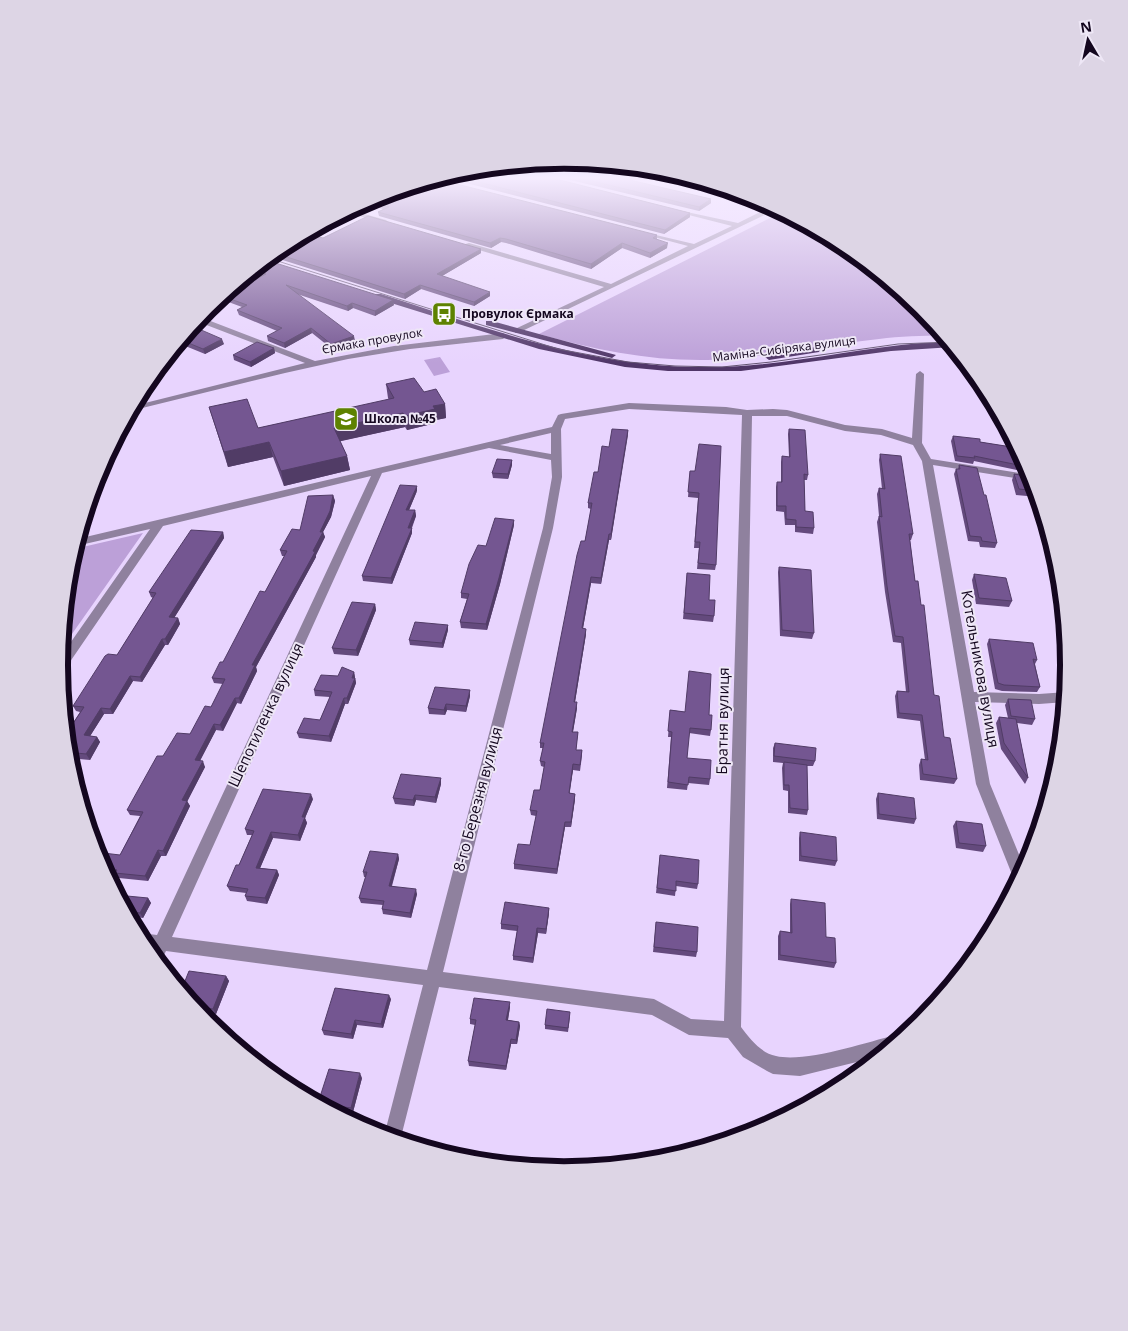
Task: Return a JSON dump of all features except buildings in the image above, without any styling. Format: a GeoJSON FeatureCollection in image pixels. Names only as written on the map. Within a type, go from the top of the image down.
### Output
{"type":"FeatureCollection","features":[{"type":"Feature","properties":{"kind":"main road"},"geometry":{"type":"LineString","coordinates":[[376,287],[518,331]]}},
{"type":"Feature","properties":{"kind":"main road"},"geometry":{"type":"LineString","coordinates":[[367,292],[503,336]]}},
{"type":"Feature","properties":{"kind":"main road","name":"Єрмака провулок"},"geometry":{"type":"LineString","coordinates":[[503,336],[518,331]]}},
{"type":"Feature","properties":{"kind":"main road","name":"Маміна-Сибіряка вулиця"},"geometry":{"type":"LineString","coordinates":[[518,331],[598,352],[637,359],[677,362],[742,360],[882,341],[937,338]]}},
{"type":"Feature","properties":{"kind":"main road","name":"Маміна-Сибіряка вулиця"},"geometry":{"type":"LineString","coordinates":[[503,336],[593,360],[677,370],[747,368],[888,348],[943,345]]}},
{"type":"Feature","properties":{"kind":"street"},"geometry":{"type":"LineString","coordinates":[[668,239],[695,246]]}},
{"type":"Feature","properties":{"kind":"street","name":"Єрмака провулок"},"geometry":{"type":"LineString","coordinates":[[518,331],[709,239]]}},
{"type":"Feature","properties":{"kind":"street"},"geometry":{"type":"LineString","coordinates":[[462,244],[611,286]]}},
{"type":"Feature","properties":{"kind":"street"},"geometry":{"type":"LineString","coordinates":[[206,322],[315,364]]}},
{"type":"Feature","properties":{"kind":"street","name":"Єрмака провулок"},"geometry":{"type":"LineString","coordinates":[[140,407],[315,364],[405,347],[503,336]]}},
{"type":"Feature","properties":{"kind":"street"},"geometry":{"type":"LineString","coordinates":[[920,374],[917,443],[928,461],[1024,476]]}},
{"type":"Feature","properties":{"kind":"street"},"geometry":{"type":"LineString","coordinates":[[83,541],[556,429],[561,417],[568,415],[594,413],[629,406],[787,413],[845,428],[882,432],[917,443]]}},
{"type":"Feature","properties":{"kind":"street","name":"Братня вулиця"},"geometry":{"type":"LineString","coordinates":[[732,1030],[747,412]]}},
{"type":"Feature","properties":{"kind":"street","name":"8-го Березня вулиця"},"geometry":{"type":"LineString","coordinates":[[394,1132],[548,528],[557,476],[556,429]]}},
{"type":"Feature","properties":{"kind":"street"},"geometry":{"type":"LineString","coordinates":[[487,446],[556,458]]}},
{"type":"Feature","properties":{"kind":"street","name":"Котельникова вулиця"},"geometry":{"type":"LineString","coordinates":[[928,461],[983,784],[1017,868]]}},
{"type":"Feature","properties":{"kind":"street","name":"Шепотиленка вулиця"},"geometry":{"type":"LineString","coordinates":[[158,951],[378,471]]}},
{"type":"Feature","properties":{"kind":"street"},"geometry":{"type":"LineString","coordinates":[[68,656],[159,524]]}},
{"type":"Feature","properties":{"kind":"street"},"geometry":{"type":"LineString","coordinates":[[968,697],[1039,699],[1059,698]]}},
{"type":"Feature","properties":{"kind":"street"},"geometry":{"type":"LineString","coordinates":[[151,941],[654,1007],[689,1027],[732,1030],[749,1051],[773,1065],[800,1067],[880,1048]]}},
{"type":"Feature","properties":{"kind":"shaded area"},"geometry":{"type":"Polygon","coordinates":[[[728,239],[817,239],[840,253],[891,292],[935,335],[887,338],[751,357],[686,360],[623,353],[539,334],[728,239]]]}},
{"type":"Feature","properties":{"kind":"shaded area"},"geometry":{"type":"Polygon","coordinates":[[[440,357],[450,372],[434,376],[424,360],[440,357]]]}},
{"type":"Feature","properties":{"kind":"shaded area"},"geometry":{"type":"Polygon","coordinates":[[[143,533],[69,638],[72,601],[82,547],[143,533]]]}},
{"type":"Feature","properties":{"kind":"tram line"},"geometry":{"type":"LineString","coordinates":[[277,261],[558,349],[628,362],[722,367],[898,344],[941,342]]}},
{"type":"Feature","properties":{"kind":"place","name":"Провулок Єрмака"},"geometry":{"type":"Point","coordinates":[444,314]}},
{"type":"Feature","properties":{"kind":"place","name":"Школа №45"},"geometry":{"type":"Point","coordinates":[346,419]}}]}
